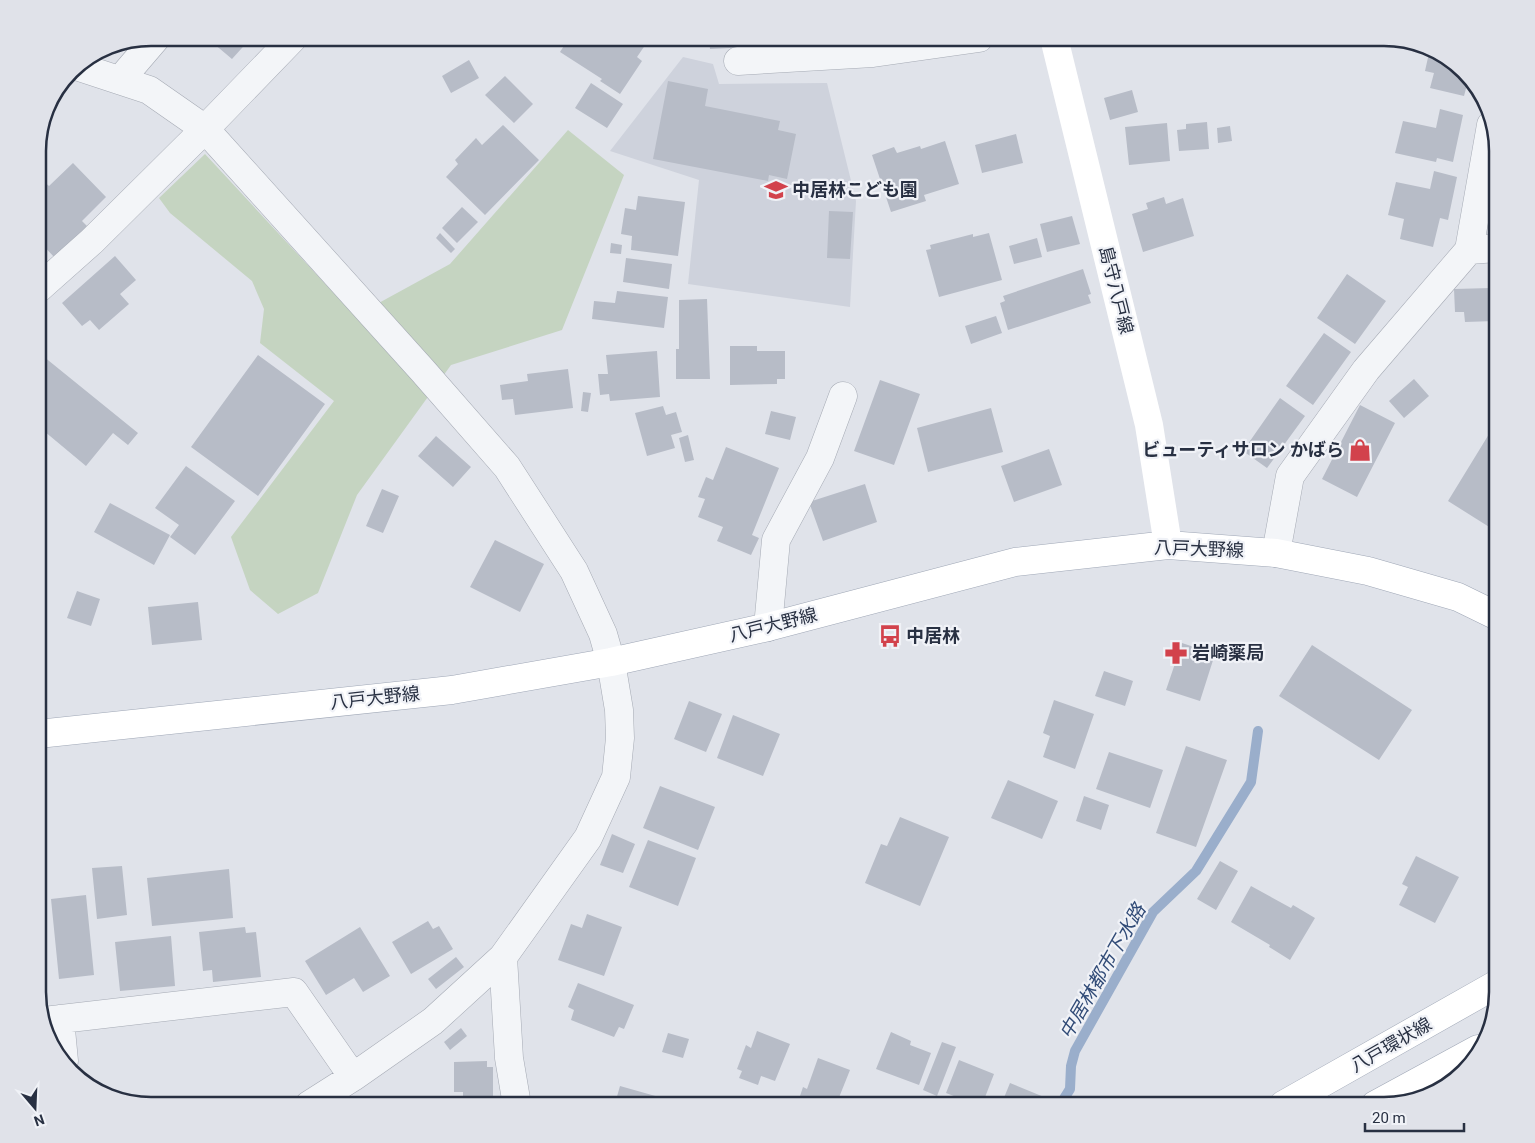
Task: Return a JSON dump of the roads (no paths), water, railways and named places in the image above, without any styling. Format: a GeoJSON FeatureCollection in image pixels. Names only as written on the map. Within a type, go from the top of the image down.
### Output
{"type":"FeatureCollection","features":[{"type":"Feature","properties":{"kind":"main road","name":"島守八戸線"},"geometry":{"type":"LineString","coordinates":[[1056,46],[1149,425],[1168,545]]}},
{"type":"Feature","properties":{"kind":"main road","name":"八戸大野線"},"geometry":{"type":"LineString","coordinates":[[46,733],[452,690],[610,662],[768,627],[1015,562],[1168,545],[1276,553],[1368,571],[1458,597],[1489,612]]}},
{"type":"Feature","properties":{"kind":"main road","name":"八戸環状線"},"geometry":{"type":"LineString","coordinates":[[1300,1097],[1489,989]]}},
{"type":"Feature","properties":{"kind":"main road"},"geometry":{"type":"LineString","coordinates":[[1392,1096],[1468,1055]]}},
{"type":"Feature","properties":{"kind":"street"},"geometry":{"type":"LineString","coordinates":[[120,80],[149,46]]}},
{"type":"Feature","properties":{"kind":"street"},"geometry":{"type":"LineString","coordinates":[[46,282],[92,241],[205,130],[285,46]]}},
{"type":"Feature","properties":{"kind":"street"},"geometry":{"type":"LineString","coordinates":[[738,60],[873,53],[922,46]]}},
{"type":"Feature","properties":{"kind":"street"},"geometry":{"type":"LineString","coordinates":[[86,69],[149,90],[205,130],[507,467],[574,572],[603,634],[610,662],[619,710],[620,738],[616,777],[588,838],[503,958],[433,1021],[323,1097]]}},
{"type":"Feature","properties":{"kind":"street"},"geometry":{"type":"LineString","coordinates":[[1276,553],[1290,476],[1366,370],[1469,250],[1488,140]]}},
{"type":"Feature","properties":{"kind":"street"},"geometry":{"type":"LineString","coordinates":[[1469,250],[1489,249]]}},
{"type":"Feature","properties":{"kind":"street"},"geometry":{"type":"LineString","coordinates":[[768,627],[776,540],[820,458],[843,396]]}},
{"type":"Feature","properties":{"kind":"street"},"geometry":{"type":"LineString","coordinates":[[503,958],[509,1058],[516,1097]]}},
{"type":"Feature","properties":{"kind":"street"},"geometry":{"type":"LineString","coordinates":[[58,1039],[52,1020],[294,992],[353,1077]]}},
{"type":"Feature","properties":{"kind":"waterway","name":"中居林都市下水路"},"geometry":{"type":"LineString","coordinates":[[1065,1097],[1070,1089],[1071,1066],[1075,1051],[1153,912],[1196,871],[1251,782],[1258,731]]}},
{"type":"Feature","properties":{"kind":"place","name":"中居林こども園"},"geometry":{"type":"Point","coordinates":[776,190]}},
{"type":"Feature","properties":{"kind":"place","name":"ビューティサロン かばら"},"geometry":{"type":"Point","coordinates":[1360,450]}},
{"type":"Feature","properties":{"kind":"place","name":"中居林"},"geometry":{"type":"Point","coordinates":[890,636]}},
{"type":"Feature","properties":{"kind":"place","name":"岩崎薬局"},"geometry":{"type":"Point","coordinates":[1176,653]}}]}
